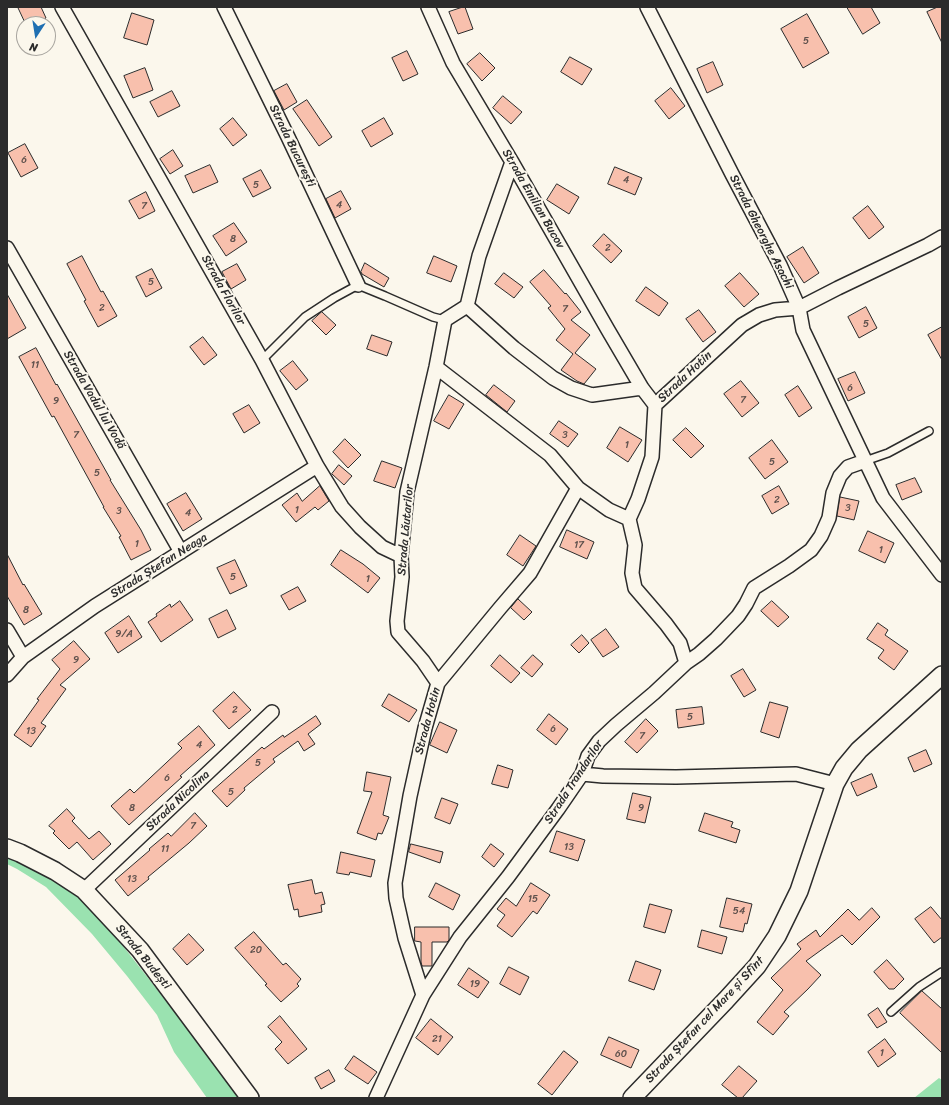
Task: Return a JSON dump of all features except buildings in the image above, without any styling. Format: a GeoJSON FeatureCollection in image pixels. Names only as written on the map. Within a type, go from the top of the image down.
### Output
{"type":"FeatureCollection","features":[{"type":"Feature","properties":{"kind":"street","name":"Strada Florilor"},"geometry":{"type":"LineString","coordinates":[[62,7],[262,360],[317,466],[342,507],[360,527],[382,547],[402,556]]}},
{"type":"Feature","properties":{"kind":"street","name":"Strada București"},"geometry":{"type":"LineString","coordinates":[[224,7],[288,137],[358,285]]}},
{"type":"Feature","properties":{"kind":"street","name":"Strada Emilian Bucov"},"geometry":{"type":"LineString","coordinates":[[428,7],[453,63],[512,162],[642,388],[655,404]]}},
{"type":"Feature","properties":{"kind":"street","name":"Strada Gheorghe Asachi"},"geometry":{"type":"LineString","coordinates":[[647,7],[728,167],[780,265],[798,308],[803,330],[883,498],[942,575]]}},
{"type":"Feature","properties":{"kind":"street"},"geometry":{"type":"LineString","coordinates":[[446,320],[467,306],[480,256],[512,162]]}},
{"type":"Feature","properties":{"kind":"street","name":"Strada Hotin"},"geometry":{"type":"LineString","coordinates":[[629,519],[638,499],[652,457],[655,404],[742,325],[759,315],[775,310],[798,308],[942,237]]}},
{"type":"Feature","properties":{"kind":"street","name":"Strada Vadul lui Vodă"},"geometry":{"type":"LineString","coordinates":[[7,248],[181,552]]}},
{"type":"Feature","properties":{"kind":"street"},"geometry":{"type":"LineString","coordinates":[[467,306],[514,348],[553,378],[571,388],[592,395],[642,388]]}},
{"type":"Feature","properties":{"kind":"street","name":"Strada Lăutarilor"},"geometry":{"type":"LineString","coordinates":[[438,683],[423,661],[398,632],[397,621],[402,577],[402,556],[407,492],[446,320]]}},
{"type":"Feature","properties":{"kind":"street"},"geometry":{"type":"LineString","coordinates":[[436,367],[550,455],[578,488],[608,510],[629,519],[635,545],[632,573],[635,588],[666,624],[680,644],[686,663]]}},
{"type":"Feature","properties":{"kind":"street","name":"Strada Trandarilor"},"geometry":{"type":"LineString","coordinates":[[376,1098],[423,994],[460,937],[508,877],[558,809],[582,774],[588,756],[598,741],[654,693],[686,663],[716,639],[738,616],[754,588],[811,550],[821,536],[829,518],[833,493],[840,476],[848,467],[865,461]]}},
{"type":"Feature","properties":{"kind":"street","name":"Strada Ștefan Neaga"},"geometry":{"type":"LineString","coordinates":[[7,675],[23,657],[96,606],[317,466]]}},
{"type":"Feature","properties":{"kind":"street","name":"Strada Hotin"},"geometry":{"type":"LineString","coordinates":[[423,994],[405,938],[396,898],[395,883],[410,796],[425,728],[438,683],[530,573],[578,488]]}},
{"type":"Feature","properties":{"kind":"street"},"geometry":{"type":"LineString","coordinates":[[7,630],[23,657]]}},
{"type":"Feature","properties":{"kind":"street","name":"Strada Ștefan cel Mare și Sfînt"},"geometry":{"type":"LineString","coordinates":[[632,1098],[757,966],[777,936],[799,891],[835,784],[844,768],[859,750],[942,675]]}},
{"type":"Feature","properties":{"kind":"street","name":"Strada Nicolina"},"geometry":{"type":"LineString","coordinates":[[84,890],[272,712]]}},
{"type":"Feature","properties":{"kind":"street"},"geometry":{"type":"LineString","coordinates":[[582,774],[604,776],[676,777],[796,774],[835,784]]}},
{"type":"Feature","properties":{"kind":"street","name":"Strada Budești"},"geometry":{"type":"LineString","coordinates":[[7,848],[55,871],[84,890],[140,950],[250,1098]]}},
{"type":"Feature","properties":{"kind":"lane"},"geometry":{"type":"LineString","coordinates":[[262,360],[305,317],[334,298],[358,285],[433,317],[446,320]]}},
{"type":"Feature","properties":{"kind":"lane"},"geometry":{"type":"LineString","coordinates":[[865,461],[888,453],[929,431]]}},
{"type":"Feature","properties":{"kind":"lane"},"geometry":{"type":"LineString","coordinates":[[891,1012],[919,987],[942,972]]}},
{"type":"Feature","properties":{"kind":"green space"},"geometry":{"type":"Polygon","coordinates":[[[7,856],[28,864],[68,887],[109,928],[239,1098],[207,1098],[174,1052],[157,1015],[127,976],[92,934],[46,887],[7,864],[7,856]]]}},
{"type":"Feature","properties":{"kind":"green space"},"geometry":{"type":"Polygon","coordinates":[[[939,1078],[942,1080],[942,1098],[914,1098],[939,1078]]]}}]}
